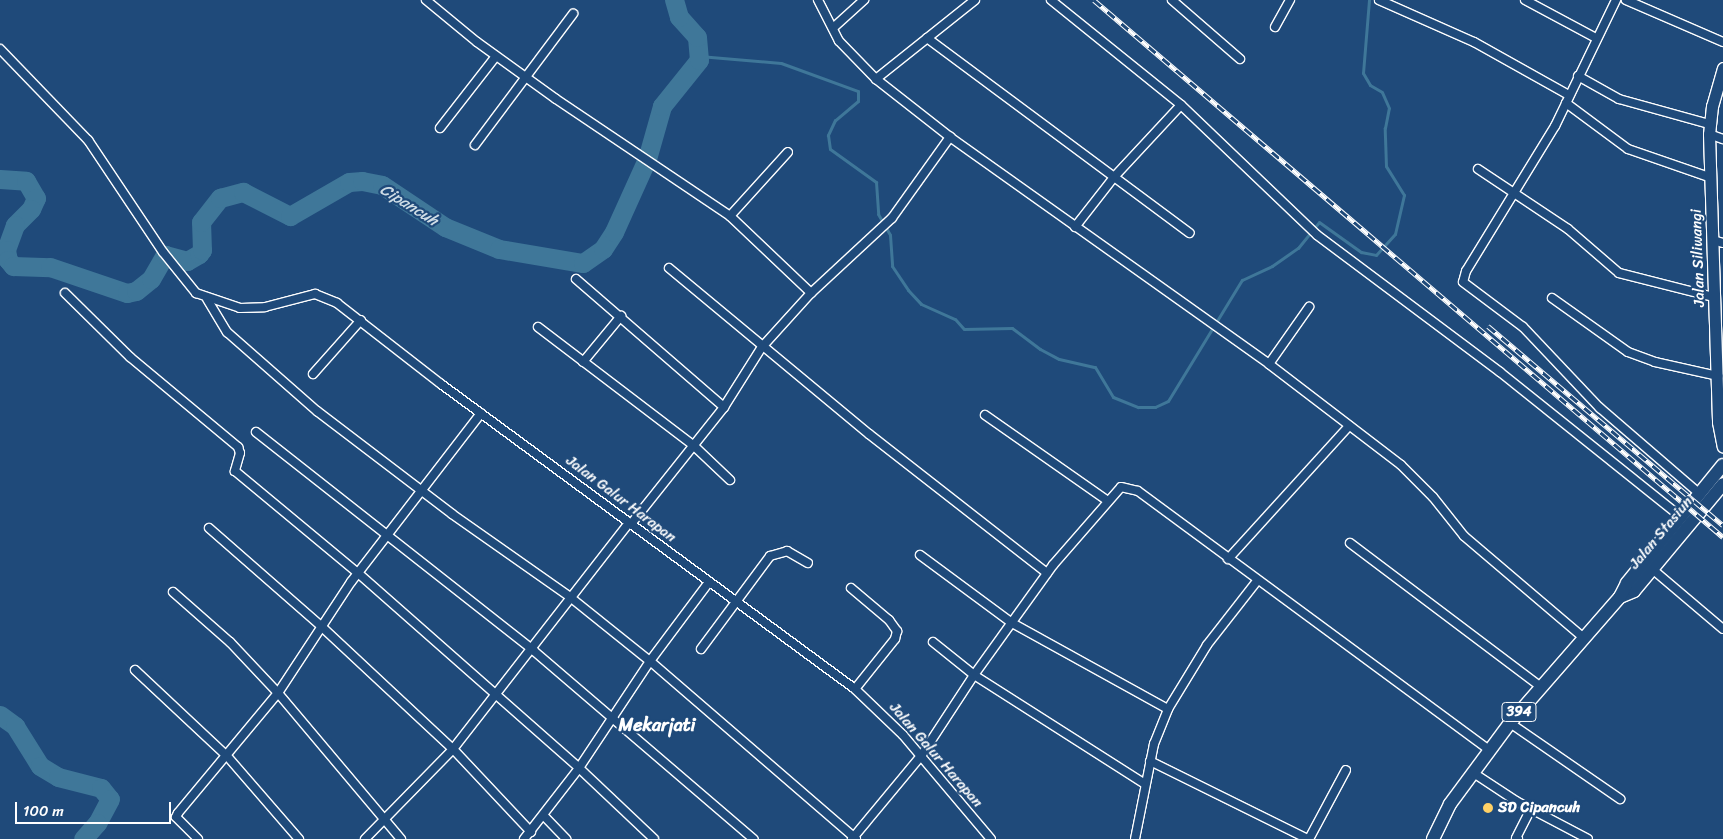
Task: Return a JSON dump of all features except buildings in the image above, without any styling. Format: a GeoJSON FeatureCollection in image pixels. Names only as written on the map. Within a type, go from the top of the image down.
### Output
{"type":"FeatureCollection","features":[{"type":"Feature","properties":{"kind":"main road","name":"394"},"geometry":{"type":"LineString","coordinates":[[1433,839],[1450,804],[1489,750],[1510,723],[1648,565],[1680,516],[1723,465]]}},
{"type":"Feature","properties":{"kind":"main road","name":"Jalan Stasiun"},"geometry":{"type":"LineString","coordinates":[[1648,565],[1723,484]]}},
{"type":"Feature","properties":{"kind":"street"},"geometry":{"type":"LineString","coordinates":[[426,0],[525,77],[642,159],[730,216],[811,293]]}},
{"type":"Feature","properties":{"kind":"street"},"geometry":{"type":"LineString","coordinates":[[818,0],[849,54],[876,79],[950,137],[1269,364],[1415,477],[1464,536],[1584,638]]}},
{"type":"Feature","properties":{"kind":"street"},"geometry":{"type":"LineString","coordinates":[[833,28],[864,0]]}},
{"type":"Feature","properties":{"kind":"street"},"geometry":{"type":"LineString","coordinates":[[876,79],[975,0]]}},
{"type":"Feature","properties":{"kind":"street"},"geometry":{"type":"LineString","coordinates":[[1051,0],[1181,105],[1317,235],[1486,360],[1680,516]]}},
{"type":"Feature","properties":{"kind":"street"},"geometry":{"type":"LineString","coordinates":[[1172,0],[1240,59]]}},
{"type":"Feature","properties":{"kind":"street"},"geometry":{"type":"LineString","coordinates":[[1275,27],[1290,0]]}},
{"type":"Feature","properties":{"kind":"street"},"geometry":{"type":"LineString","coordinates":[[1525,0],[1596,38]]}},
{"type":"Feature","properties":{"kind":"street"},"geometry":{"type":"LineString","coordinates":[[1616,0],[1567,99],[1517,192],[1466,271],[1463,282],[1523,327],[1600,408],[1700,494]]}},
{"type":"Feature","properties":{"kind":"street"},"geometry":{"type":"LineString","coordinates":[[1626,0],[1723,42]]}},
{"type":"Feature","properties":{"kind":"street"},"geometry":{"type":"LineString","coordinates":[[1382,1],[1474,42],[1567,99],[1628,149],[1709,178]]}},
{"type":"Feature","properties":{"kind":"street"},"geometry":{"type":"LineString","coordinates":[[475,145],[572,14]]}},
{"type":"Feature","properties":{"kind":"street"},"geometry":{"type":"LineString","coordinates":[[927,38],[1190,233]]}},
{"type":"Feature","properties":{"kind":"street","name":"Jalan Galur Harapan"},"geometry":{"type":"LineString","coordinates":[[0,49],[88,140],[163,252],[188,285],[208,299],[228,306],[252,308],[320,295],[362,320],[481,413],[856,689],[888,719],[991,839]]}},
{"type":"Feature","properties":{"kind":"street"},"geometry":{"type":"LineString","coordinates":[[440,128],[496,56]]}},
{"type":"Feature","properties":{"kind":"street","name":"Jalan Siliwangi"},"geometry":{"type":"LineString","coordinates":[[1723,68],[1709,129],[1709,178],[1718,241],[1714,297],[1718,376],[1718,431],[1723,447]]}},
{"type":"Feature","properties":{"kind":"street"},"geometry":{"type":"LineString","coordinates":[[1578,76],[1619,99],[1709,129],[1723,139]]}},
{"type":"Feature","properties":{"kind":"street"},"geometry":{"type":"LineString","coordinates":[[1075,227],[1114,177],[1181,105]]}},
{"type":"Feature","properties":{"kind":"street"},"geometry":{"type":"LineString","coordinates":[[365,839],[385,822],[453,749],[570,597],[724,407],[762,347],[811,293],[871,240],[892,218],[950,137]]}},
{"type":"Feature","properties":{"kind":"street"},"geometry":{"type":"LineString","coordinates":[[730,216],[788,152]]}},
{"type":"Feature","properties":{"kind":"street"},"geometry":{"type":"LineString","coordinates":[[1478,169],[1517,192],[1568,229],[1619,273],[1714,297]]}},
{"type":"Feature","properties":{"kind":"street"},"geometry":{"type":"LineString","coordinates":[[668,268],[762,347],[1047,573]]}},
{"type":"Feature","properties":{"kind":"street"},"geometry":{"type":"LineString","coordinates":[[576,279],[724,407]]}},
{"type":"Feature","properties":{"kind":"street"},"geometry":{"type":"LineString","coordinates":[[65,293],[130,357],[238,447],[240,453],[235,471],[358,573],[495,696],[579,768],[654,839]]}},
{"type":"Feature","properties":{"kind":"street"},"geometry":{"type":"LineString","coordinates":[[1552,298],[1628,352],[1655,362],[1718,376]]}},
{"type":"Feature","properties":{"kind":"street"},"geometry":{"type":"LineString","coordinates":[[208,299],[212,311],[227,332],[317,411],[421,490],[570,597],[650,660],[854,838],[921,756],[974,674],[1047,573],[1121,487],[1138,491],[1256,580],[1489,750]]}},
{"type":"Feature","properties":{"kind":"street"},"geometry":{"type":"LineString","coordinates":[[1269,364],[1309,307]]}},
{"type":"Feature","properties":{"kind":"street"},"geometry":{"type":"LineString","coordinates":[[584,362],[621,316]]}},
{"type":"Feature","properties":{"kind":"street"},"geometry":{"type":"LineString","coordinates":[[313,374],[362,320]]}},
{"type":"Feature","properties":{"kind":"street"},"geometry":{"type":"LineString","coordinates":[[538,327],[693,446],[730,480]]}},
{"type":"Feature","properties":{"kind":"street"},"geometry":{"type":"LineString","coordinates":[[198,839],[176,817],[178,813],[278,693],[358,573],[481,413]]}},
{"type":"Feature","properties":{"kind":"street"},"geometry":{"type":"LineString","coordinates":[[985,414],[1108,501]]}},
{"type":"Feature","properties":{"kind":"street"},"geometry":{"type":"LineString","coordinates":[[1228,559],[1349,426]]}},
{"type":"Feature","properties":{"kind":"street"},"geometry":{"type":"LineString","coordinates":[[256,432],[531,648],[753,839]]}},
{"type":"Feature","properties":{"kind":"street"},"geometry":{"type":"LineString","coordinates":[[209,528],[322,627],[453,749],[531,832]]}},
{"type":"Feature","properties":{"kind":"street"},"geometry":{"type":"LineString","coordinates":[[1350,543],[1541,687]]}},
{"type":"Feature","properties":{"kind":"street"},"geometry":{"type":"LineString","coordinates":[[702,648],[774,552],[787,551],[808,563]]}},
{"type":"Feature","properties":{"kind":"street"},"geometry":{"type":"LineString","coordinates":[[920,555],[1012,623],[1168,709]]}},
{"type":"Feature","properties":{"kind":"street"},"geometry":{"type":"LineString","coordinates":[[1648,565],[1723,629]]}},
{"type":"Feature","properties":{"kind":"street"},"geometry":{"type":"LineString","coordinates":[[1138,838],[1150,761],[1168,709],[1207,645],[1256,580]]}},
{"type":"Feature","properties":{"kind":"street"},"geometry":{"type":"LineString","coordinates":[[524,839],[544,816],[579,768],[650,660],[709,582]]}},
{"type":"Feature","properties":{"kind":"street"},"geometry":{"type":"LineString","coordinates":[[851,588],[890,620],[897,631],[895,639],[856,689]]}},
{"type":"Feature","properties":{"kind":"street"},"geometry":{"type":"LineString","coordinates":[[173,592],[230,642],[278,693],[401,839]]}},
{"type":"Feature","properties":{"kind":"street"},"geometry":{"type":"LineString","coordinates":[[933,642],[974,674],[1145,784]]}},
{"type":"Feature","properties":{"kind":"street"},"geometry":{"type":"LineString","coordinates":[[135,670],[227,756],[299,839]]}},
{"type":"Feature","properties":{"kind":"street"},"geometry":{"type":"LineString","coordinates":[[1510,723],[1620,799]]}},
{"type":"Feature","properties":{"kind":"street"},"geometry":{"type":"LineString","coordinates":[[1150,761],[1308,839],[1346,770]]}},
{"type":"Feature","properties":{"kind":"street"},"geometry":{"type":"LineString","coordinates":[[1472,772],[1531,809],[1588,839]]}},
{"type":"Feature","properties":{"kind":"street"},"geometry":{"type":"LineString","coordinates":[[1516,839],[1531,809]]}},
{"type":"Feature","properties":{"kind":"street"},"geometry":{"type":"LineString","coordinates":[[544,816],[566,839]]}},
{"type":"Feature","properties":{"kind":"waterway","name":"Cipancuh"},"geometry":{"type":"LineString","coordinates":[[0,179],[26,181],[36,198],[31,209],[15,225],[6,250],[8,260],[13,266],[50,267],[127,293],[136,291],[151,279],[165,255],[187,261],[199,254],[202,250],[201,222],[220,198],[243,192],[290,216],[349,182],[362,181],[382,185],[445,227],[499,249],[583,263],[603,249],[614,232],[647,159],[662,106],[699,60],[697,37],[679,17],[674,0]]}},
{"type":"Feature","properties":{"kind":"waterway"},"geometry":{"type":"LineString","coordinates":[[699,56],[781,63],[858,91],[858,101],[835,120],[828,135],[830,149],[876,182],[878,214],[890,235],[892,266],[908,290],[921,304],[955,319],[964,329],[1012,328],[1040,349],[1059,359],[1095,367],[1113,397],[1138,407],[1155,407],[1168,401],[1242,280],[1272,266],[1298,248],[1319,222],[1361,252],[1376,255],[1395,234],[1404,195],[1386,166],[1385,128],[1389,108],[1382,92],[1370,85],[1363,73],[1369,0]]}},
{"type":"Feature","properties":{"kind":"waterway","name":"Cipancuh"},"geometry":{"type":"LineString","coordinates":[[0,715],[15,726],[40,766],[58,777],[101,788],[110,799],[97,823],[83,839]]}},
{"type":"Feature","properties":{"kind":"railway"},"geometry":{"type":"LineString","coordinates":[[1094,0],[1723,537]]}},
{"type":"Feature","properties":{"kind":"railway"},"geometry":{"type":"LineString","coordinates":[[1488,326],[1723,525]]}},
{"type":"Feature","properties":{"kind":"place","name":"SD Cipancuh"},"geometry":{"type":"Point","coordinates":[1488,808]}},
{"type":"Feature","properties":{"kind":"district","name":"Mekarjati"},"geometry":{"type":"Point","coordinates":[657,725]}}]}
